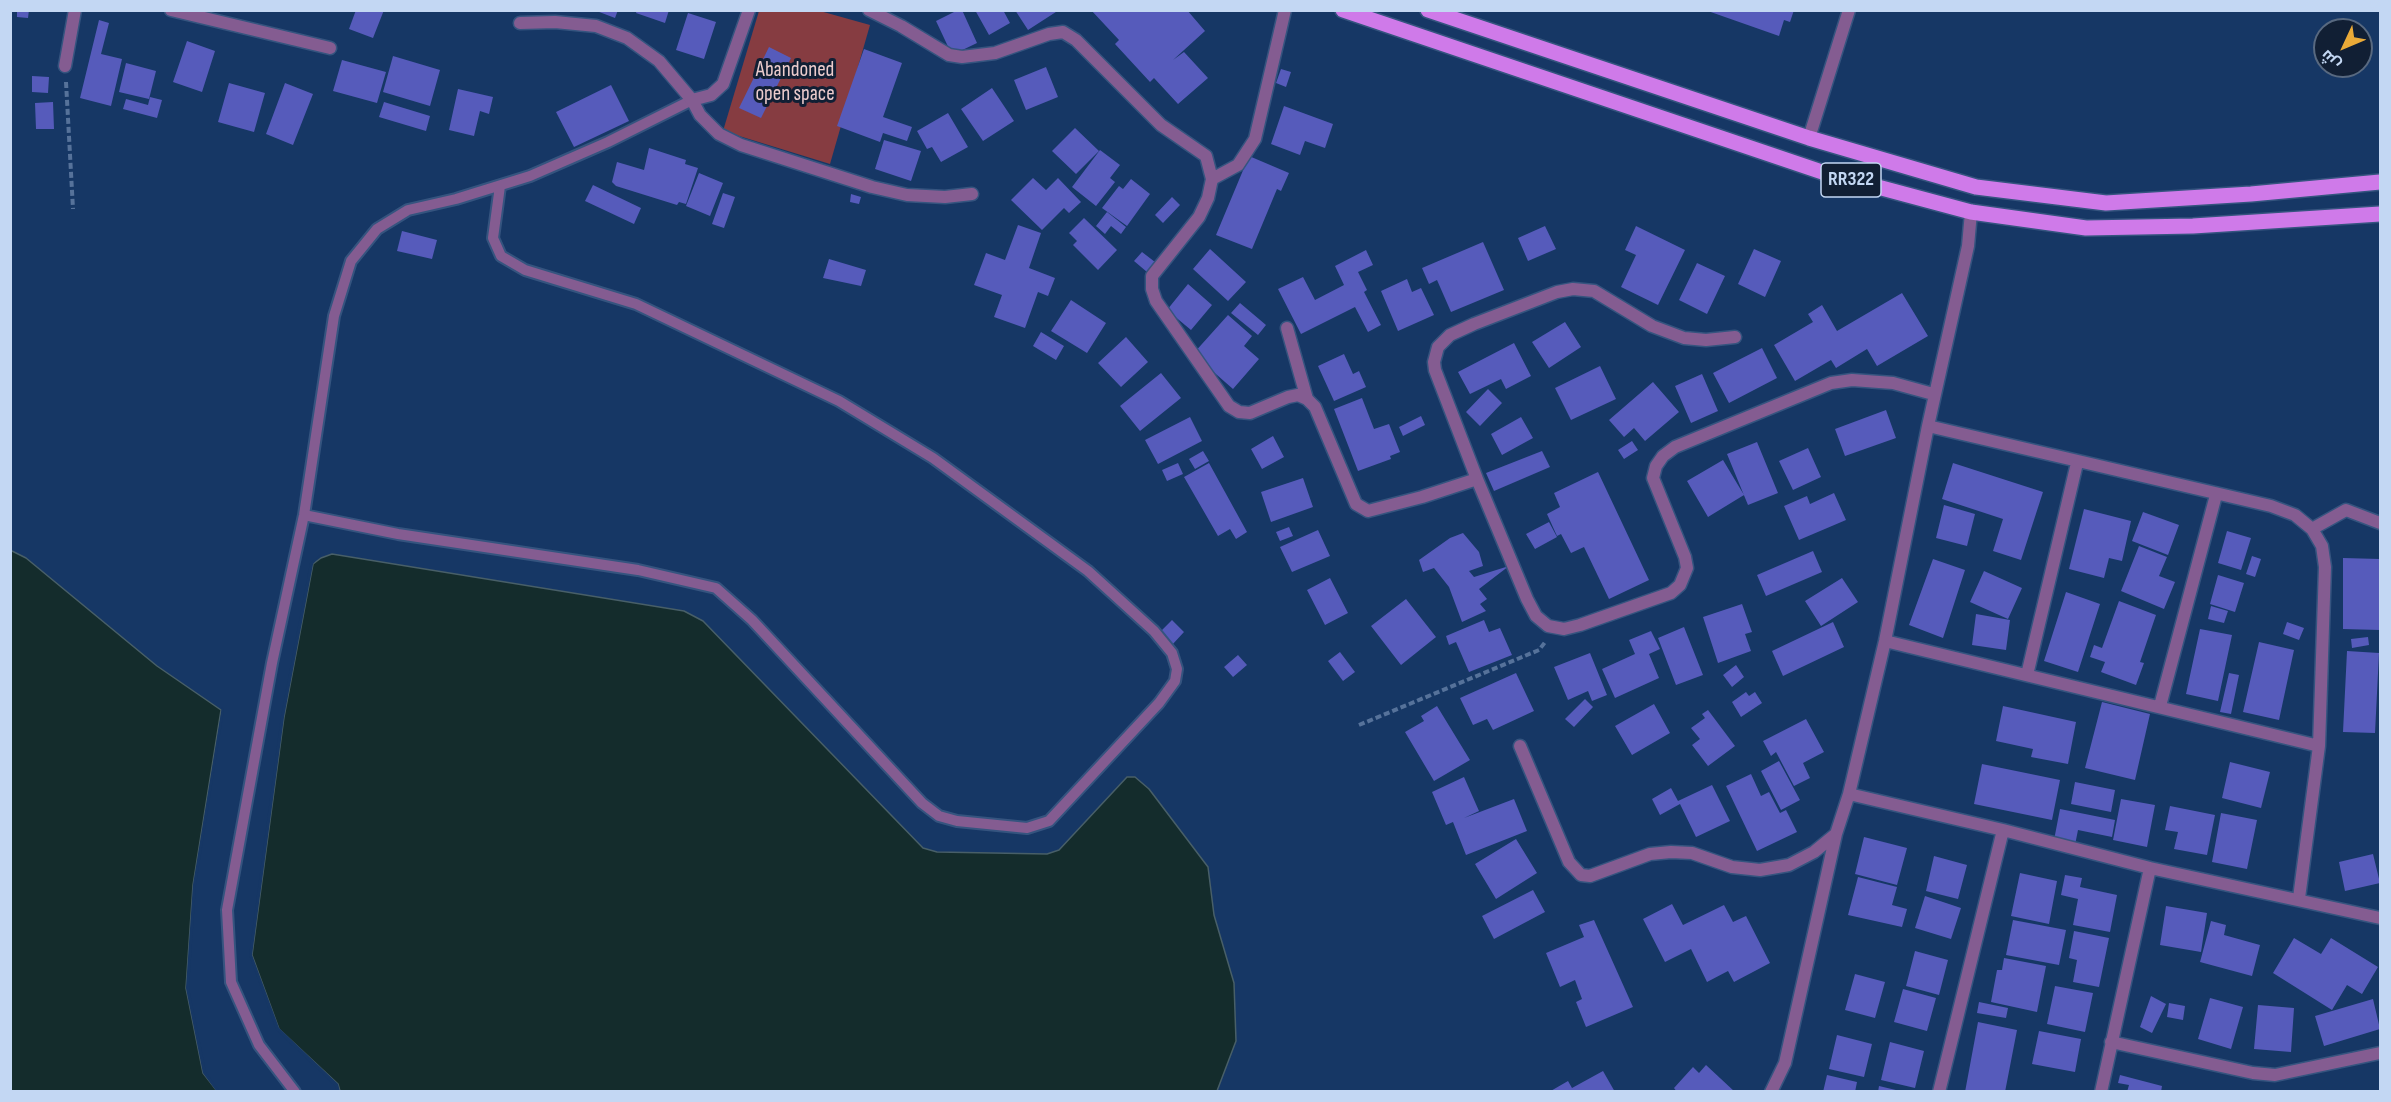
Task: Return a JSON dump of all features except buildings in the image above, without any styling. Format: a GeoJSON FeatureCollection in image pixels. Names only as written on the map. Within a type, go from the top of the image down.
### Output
{"type":"FeatureCollection","features":[{"type":"Feature","properties":{"kind":"main road","name":"RR322"},"geometry":{"type":"LineString","coordinates":[[1342,10],[1822,172],[1971,212],[2086,228],[2193,226],[2380,214]]}},
{"type":"Feature","properties":{"kind":"main road","name":"RR322"},"geometry":{"type":"LineString","coordinates":[[1428,10],[1809,138],[1976,187],[2106,203],[2251,194],[2380,182]]}},
{"type":"Feature","properties":{"kind":"street"},"geometry":{"type":"LineString","coordinates":[[65,66],[75,10]]}},
{"type":"Feature","properties":{"kind":"street"},"geometry":{"type":"LineString","coordinates":[[171,10],[330,48]]}},
{"type":"Feature","properties":{"kind":"street"},"geometry":{"type":"LineString","coordinates":[[693,100],[711,95],[723,84],[749,10]]}},
{"type":"Feature","properties":{"kind":"street"},"geometry":{"type":"LineString","coordinates":[[869,10],[949,55],[962,57],[980,57],[1049,34],[1063,32],[1076,40],[1161,125],[1206,156],[1212,179],[1208,198],[1199,217],[1152,276],[1156,301],[1229,406],[1239,412],[1250,412],[1288,397],[1298,395],[1307,399],[1315,407],[1356,504],[1368,511],[1477,479]]}},
{"type":"Feature","properties":{"kind":"street"},"geometry":{"type":"LineString","coordinates":[[1212,179],[1238,165],[1255,139],[1285,10]]}},
{"type":"Feature","properties":{"kind":"street"},"geometry":{"type":"LineString","coordinates":[[1809,138],[1849,10]]}},
{"type":"Feature","properties":{"kind":"street"},"geometry":{"type":"LineString","coordinates":[[520,24],[555,22],[596,26],[627,39],[659,60],[693,100],[700,115],[718,134],[741,145],[872,188],[908,195],[945,197],[972,194]]}},
{"type":"Feature","properties":{"kind":"street"},"geometry":{"type":"LineString","coordinates":[[1771,1092],[1785,1063],[1836,834],[1849,794],[1885,641],[1933,394],[1968,246],[1971,212]]}},
{"type":"Feature","properties":{"kind":"street"},"geometry":{"type":"LineString","coordinates":[[1735,337],[1706,340],[1684,338],[1652,326],[1594,291],[1573,289],[1557,292],[1450,335],[1438,347],[1434,362],[1477,479],[1527,599],[1536,616],[1548,626],[1572,627],[1671,593],[1685,577],[1685,557],[1653,478],[1663,456],[1675,447],[1831,383],[1852,380],[1893,383],[1933,394]]}},
{"type":"Feature","properties":{"kind":"street"},"geometry":{"type":"LineString","coordinates":[[1287,328],[1307,399]]}},
{"type":"Feature","properties":{"kind":"street"},"geometry":{"type":"LineString","coordinates":[[1928,426],[2077,463],[2271,506],[2295,515],[2312,529],[2322,546],[2325,567],[2319,746],[2299,898]]}},
{"type":"Feature","properties":{"kind":"street"},"geometry":{"type":"LineString","coordinates":[[2028,675],[2077,463]]}},
{"type":"Feature","properties":{"kind":"street"},"geometry":{"type":"LineString","coordinates":[[2160,706],[2216,495]]}},
{"type":"Feature","properties":{"kind":"street"},"geometry":{"type":"LineString","coordinates":[[2312,529],[2346,510],[2380,523]]}},
{"type":"Feature","properties":{"kind":"street"},"geometry":{"type":"LineString","coordinates":[[1885,641],[2319,746]]}},
{"type":"Feature","properties":{"kind":"street"},"geometry":{"type":"LineString","coordinates":[[1520,746],[1569,862],[1581,875],[1590,876],[1650,854],[1671,852],[1692,853],[1732,867],[1760,870],[1789,865],[1814,852],[1836,834]]}},
{"type":"Feature","properties":{"kind":"street"},"geometry":{"type":"LineString","coordinates":[[1849,794],[2150,868],[2299,898],[2380,918]]}},
{"type":"Feature","properties":{"kind":"street"},"geometry":{"type":"LineString","coordinates":[[1940,1092],[2002,830]]}},
{"type":"Feature","properties":{"kind":"street"},"geometry":{"type":"LineString","coordinates":[[2101,1092],[2150,868]]}},
{"type":"Feature","properties":{"kind":"street"},"geometry":{"type":"LineString","coordinates":[[2111,1042],[2253,1073],[2275,1075],[2380,1053]]}},
{"type":"Feature","properties":{"kind":"lane"},"geometry":{"type":"LineString","coordinates":[[295,1092],[259,1045],[231,982],[227,910],[272,663],[304,515],[334,316],[351,261],[377,229],[408,210],[500,186],[608,142],[693,100]]}},
{"type":"Feature","properties":{"kind":"lane"},"geometry":{"type":"LineString","coordinates":[[304,515],[398,534],[638,570],[716,588],[752,620],[922,803],[939,816],[957,821],[1027,828],[1050,821],[1159,703],[1175,681],[1177,669],[1172,653],[1154,631],[1088,571],[933,458],[839,401],[636,304],[525,270],[501,256],[493,238],[500,186]]}},
{"type":"Feature","properties":{"kind":"path"},"geometry":{"type":"LineString","coordinates":[[65,66],[73,209]]}},
{"type":"Feature","properties":{"kind":"path"},"geometry":{"type":"LineString","coordinates":[[1359,726],[1539,650],[1556,628]]}},
{"type":"Feature","properties":{"kind":"green space","name":"Abandoned open space"},"geometry":{"type":"Polygon","coordinates":[[[759,11],[820,11],[870,25],[830,164],[723,131],[759,11]]]}},
{"type":"Feature","properties":{"kind":"shaded area"},"geometry":{"type":"Polygon","coordinates":[[[10,550],[26,558],[157,666],[221,710],[193,885],[186,988],[203,1073],[217,1091],[11,1091],[10,550]]]}},
{"type":"Feature","properties":{"kind":"shaded area"},"geometry":{"type":"Polygon","coordinates":[[[332,554],[684,611],[703,621],[923,848],[937,852],[1047,854],[1059,850],[1127,777],[1135,777],[1149,789],[1208,867],[1214,915],[1234,983],[1236,1041],[1217,1091],[340,1091],[338,1084],[279,1029],[252,955],[284,717],[313,564],[332,554]]]}},
{"type":"Feature","properties":{"kind":"pier"},"geometry":{"type":"Polygon","coordinates":[[[321,554],[313,564],[284,717],[252,955],[279,1028],[338,1084],[340,1092],[337,1092],[335,1086],[276,1030],[249,955],[281,716],[310,563],[321,554]]]}},
{"type":"Feature","properties":{"kind":"pier"},"geometry":{"type":"Polygon","coordinates":[[[222,707],[224,710],[196,885],[189,988],[206,1072],[219,1090],[217,1092],[203,1073],[186,988],[193,885],[222,707]]]}}]}
